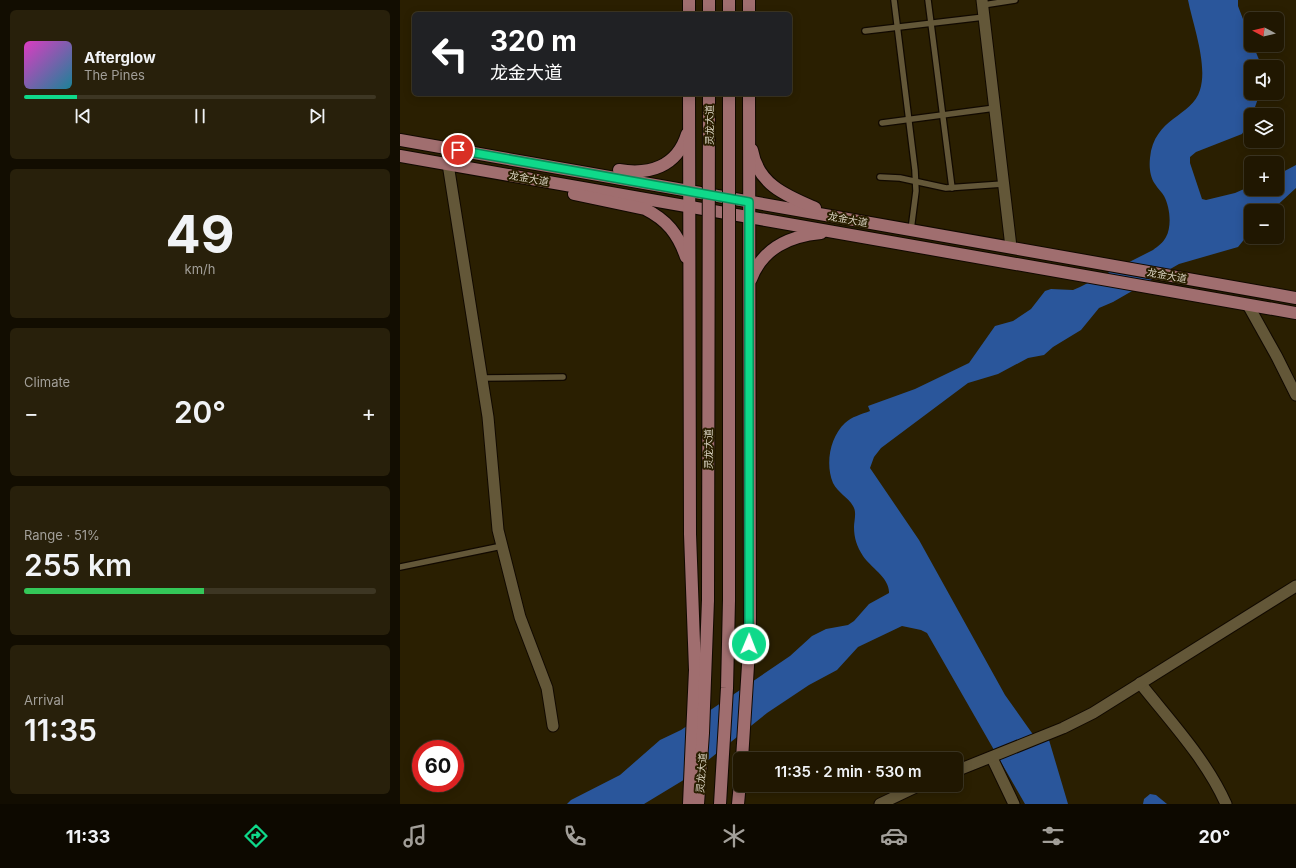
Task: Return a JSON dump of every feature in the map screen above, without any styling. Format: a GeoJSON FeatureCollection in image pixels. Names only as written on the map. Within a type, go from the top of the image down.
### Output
{"type":"FeatureCollection","features":[{"type":"Feature","properties":{"kind":"main road"},"geometry":{"type":"LineString","coordinates":[[689,0],[689,12]]}},
{"type":"Feature","properties":{"kind":"main road"},"geometry":{"type":"LineString","coordinates":[[709,0],[709,12]]}},
{"type":"Feature","properties":{"kind":"main road"},"geometry":{"type":"LineString","coordinates":[[729,0],[729,12]]}},
{"type":"Feature","properties":{"kind":"main road"},"geometry":{"type":"LineString","coordinates":[[749,0],[749,12]]}},
{"type":"Feature","properties":{"kind":"main road"},"geometry":{"type":"LineString","coordinates":[[689,96],[690,511],[695,670],[689,804]]}},
{"type":"Feature","properties":{"kind":"main road","name":"灵龙大道"},"geometry":{"type":"LineString","coordinates":[[699,799],[708,600],[709,96]]}},
{"type":"Feature","properties":{"kind":"main road","name":"灵龙大道"},"geometry":{"type":"LineString","coordinates":[[720,804],[728,665],[729,600],[729,96]]}},
{"type":"Feature","properties":{"kind":"main road"},"geometry":{"type":"LineString","coordinates":[[742,752],[749,644],[749,96]]}},
{"type":"Feature","properties":{"kind":"main road"},"geometry":{"type":"LineString","coordinates":[[517,161],[549,159],[633,173],[646,172],[661,166],[674,156],[686,136],[689,121]]}},
{"type":"Feature","properties":{"kind":"main road"},"geometry":{"type":"LineString","coordinates":[[749,132],[757,163],[771,185],[785,196],[834,216]]}},
{"type":"Feature","properties":{"kind":"main road","name":"龙金大道"},"geometry":{"type":"LineString","coordinates":[[400,140],[1296,298]]}},
{"type":"Feature","properties":{"kind":"main road","name":"龙金大道"},"geometry":{"type":"LineString","coordinates":[[400,156],[1296,313]]}},
{"type":"Feature","properties":{"kind":"main road"},"geometry":{"type":"LineString","coordinates":[[520,177],[558,191],[645,209],[654,214],[675,232],[689,264]]}},
{"type":"Feature","properties":{"kind":"main road"},"geometry":{"type":"LineString","coordinates":[[749,286],[757,265],[774,247],[781,243],[803,236],[832,232]]}},
{"type":"Feature","properties":{"kind":"main road"},"geometry":{"type":"LineString","coordinates":[[738,804],[739,792]]}},
{"type":"Feature","properties":{"kind":"street"},"geometry":{"type":"LineString","coordinates":[[982,3],[1011,248]]}},
{"type":"Feature","properties":{"kind":"street"},"geometry":{"type":"LineString","coordinates":[[448,164],[488,417],[498,530],[520,617],[547,688],[553,726]]}},
{"type":"Feature","properties":{"kind":"street"},"geometry":{"type":"LineString","coordinates":[[1248,305],[1296,395]]}},
{"type":"Feature","properties":{"kind":"street"},"geometry":{"type":"LineString","coordinates":[[963,769],[1088,716],[1296,586]]}},
{"type":"Feature","properties":{"kind":"street"},"geometry":{"type":"LineString","coordinates":[[1140,683],[1206,767],[1226,804]]}},
{"type":"Feature","properties":{"kind":"street"},"geometry":{"type":"LineString","coordinates":[[992,758],[1014,804]]}},
{"type":"Feature","properties":{"kind":"street"},"geometry":{"type":"LineString","coordinates":[[880,804],[905,792]]}},
{"type":"Feature","properties":{"kind":"lane"},"geometry":{"type":"LineString","coordinates":[[894,0],[916,181],[911,230]]}},
{"type":"Feature","properties":{"kind":"lane"},"geometry":{"type":"LineString","coordinates":[[928,0],[952,188]]}},
{"type":"Feature","properties":{"kind":"lane"},"geometry":{"type":"LineString","coordinates":[[982,3],[1015,0]]}},
{"type":"Feature","properties":{"kind":"lane"},"geometry":{"type":"LineString","coordinates":[[865,31],[984,17]]}},
{"type":"Feature","properties":{"kind":"lane"},"geometry":{"type":"LineString","coordinates":[[882,123],[995,108]]}},
{"type":"Feature","properties":{"kind":"lane"},"geometry":{"type":"LineString","coordinates":[[880,177],[900,178],[939,188],[1003,184]]}},
{"type":"Feature","properties":{"kind":"lane"},"geometry":{"type":"LineString","coordinates":[[482,378],[563,377]]}},
{"type":"Feature","properties":{"kind":"lane"},"geometry":{"type":"LineString","coordinates":[[400,567],[502,546]]}},
{"type":"Feature","properties":{"kind":"water"},"geometry":{"type":"Polygon","coordinates":[[[1188,0],[1238,0],[1238,6],[1244,22],[1244,52],[1256,52],[1259,60],[1244,60],[1244,100],[1258,100],[1255,108],[1244,108],[1244,131],[1242,134],[1196,152],[1190,157],[1190,163],[1202,199],[1206,200],[1235,193],[1244,189],[1244,196],[1284,196],[1284,171],[1296,165],[1296,188],[1279,204],[1244,204],[1244,240],[1238,247],[1179,264],[1113,302],[1099,308],[1081,330],[1053,347],[1044,355],[1028,358],[998,374],[968,383],[881,448],[874,457],[870,468],[919,540],[1005,695],[1039,743],[1049,740],[1068,804],[1025,804],[927,633],[921,630],[902,626],[858,647],[837,670],[809,685],[767,713],[682,781],[644,804],[567,804],[571,800],[620,775],[660,740],[681,730],[790,656],[812,636],[826,629],[848,625],[854,621],[869,604],[889,593],[886,582],[863,556],[856,542],[854,508],[833,483],[829,468],[829,459],[830,451],[836,436],[847,421],[853,417],[870,411],[868,406],[915,389],[969,363],[995,326],[1013,321],[1031,309],[1045,291],[1051,289],[1073,290],[1153,250],[1163,241],[1168,233],[1170,216],[1166,200],[1153,181],[1150,168],[1150,158],[1153,144],[1158,134],[1196,99],[1200,90],[1202,69],[1199,45],[1188,0]]]}},
{"type":"Feature","properties":{"kind":"water"},"geometry":{"type":"Polygon","coordinates":[[[1150,794],[1156,795],[1167,804],[1143,804],[1144,799],[1150,794]]]}},
{"type":"Feature","properties":{"kind":"route"},"geometry":{"type":"LineString","coordinates":[[458,150],[749,202],[749,644]]}}]}
